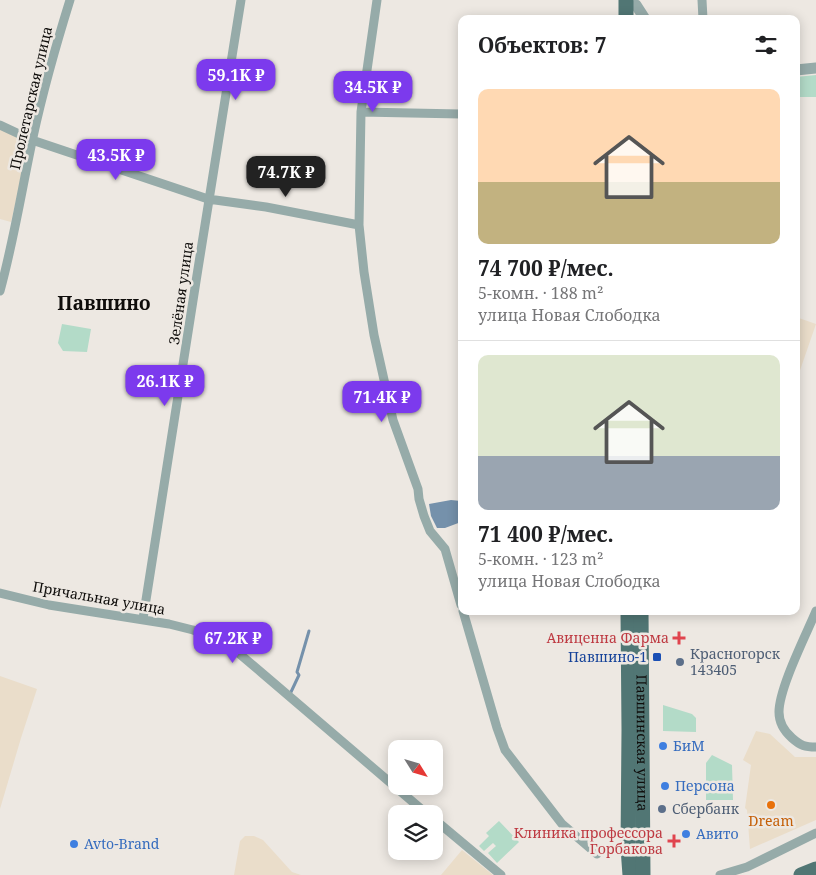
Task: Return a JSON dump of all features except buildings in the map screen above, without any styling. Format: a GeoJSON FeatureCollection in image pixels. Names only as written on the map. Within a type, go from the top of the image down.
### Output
{"type":"FeatureCollection","features":[{"type":"Feature","properties":{"kind":"main road","name":"Павшинская улица"},"geometry":{"type":"LineString","coordinates":[[628,615],[630,730],[628,848]]}},
{"type":"Feature","properties":{"kind":"main road","name":"Павшинская улица"},"geometry":{"type":"LineString","coordinates":[[641,615],[643,875]]}},
{"type":"Feature","properties":{"kind":"main road"},"geometry":{"type":"LineString","coordinates":[[624,875],[628,848]]}},
{"type":"Feature","properties":{"kind":"main road"},"geometry":{"type":"LineString","coordinates":[[628,848],[630,875]]}},
{"type":"Feature","properties":{"kind":"main road"},"geometry":{"type":"LineString","coordinates":[[801,875],[816,869]]}},
{"type":"Feature","properties":{"kind":"street","name":"Пролетарская улица"},"geometry":{"type":"LineString","coordinates":[[0,291],[18,217],[32,140],[51,62],[70,0]]}},
{"type":"Feature","properties":{"kind":"street","name":"Зелёная улица"},"geometry":{"type":"LineString","coordinates":[[143,619],[241,0]]}},
{"type":"Feature","properties":{"kind":"street"},"geometry":{"type":"LineString","coordinates":[[377,0],[361,112],[359,225],[364,272],[374,335],[393,420],[418,489],[424,516],[430,531],[445,549],[458,594]]}},
{"type":"Feature","properties":{"kind":"street"},"geometry":{"type":"LineString","coordinates":[[702,0],[703,15]]}},
{"type":"Feature","properties":{"kind":"street"},"geometry":{"type":"LineString","coordinates":[[800,70],[816,68]]}},
{"type":"Feature","properties":{"kind":"street"},"geometry":{"type":"LineString","coordinates":[[361,112],[458,114]]}},
{"type":"Feature","properties":{"kind":"street"},"geometry":{"type":"LineString","coordinates":[[0,125],[32,140],[208,199],[266,206],[359,225]]}},
{"type":"Feature","properties":{"kind":"street","name":"Причальная улица"},"geometry":{"type":"LineString","coordinates":[[0,594],[49,605],[143,619],[193,630],[229,645],[416,805]]}},
{"type":"Feature","properties":{"kind":"street"},"geometry":{"type":"LineString","coordinates":[[816,611],[785,684],[780,699],[779,711],[781,724],[789,735],[805,747],[816,747]]}},
{"type":"Feature","properties":{"kind":"street"},"geometry":{"type":"LineString","coordinates":[[464,615],[505,750],[562,824],[597,854]]}},
{"type":"Feature","properties":{"kind":"street"},"geometry":{"type":"LineString","coordinates":[[443,827],[501,875]]}},
{"type":"Feature","properties":{"kind":"street"},"geometry":{"type":"LineString","coordinates":[[720,875],[748,867],[816,833]]}},
{"type":"Feature","properties":{"kind":"shaded area"},"geometry":{"type":"Polygon","coordinates":[[[0,128],[13,133],[29,144],[11,222],[0,219],[0,128]]]}},
{"type":"Feature","properties":{"kind":"shaded area"},"geometry":{"type":"Polygon","coordinates":[[[800,318],[816,324],[800,370],[800,318]]]}},
{"type":"Feature","properties":{"kind":"shaded area"},"geometry":{"type":"Polygon","coordinates":[[[0,676],[37,689],[0,809],[0,676]]]}},
{"type":"Feature","properties":{"kind":"shaded area"},"geometry":{"type":"Polygon","coordinates":[[[756,731],[770,734],[795,757],[816,757],[816,820],[750,849],[747,810],[745,808],[751,765],[743,760],[756,731]]]}},
{"type":"Feature","properties":{"kind":"shaded area"},"geometry":{"type":"Polygon","coordinates":[[[245,836],[254,836],[263,840],[292,872],[301,875],[234,875],[240,841],[245,836]]]}},
{"type":"Feature","properties":{"kind":"shaded area"},"geometry":{"type":"Polygon","coordinates":[[[462,850],[493,875],[441,875],[462,850]]]}},
{"type":"Feature","properties":{"kind":"green space"},"geometry":{"type":"Polygon","coordinates":[[[816,75],[816,97],[800,97],[800,77],[816,75]]]}},
{"type":"Feature","properties":{"kind":"green space"},"geometry":{"type":"Polygon","coordinates":[[[62,324],[91,329],[87,352],[63,351],[58,343],[62,324]]]}},
{"type":"Feature","properties":{"kind":"green space"},"geometry":{"type":"Polygon","coordinates":[[[663,705],[692,714],[696,718],[696,732],[663,731],[663,705]]]}},
{"type":"Feature","properties":{"kind":"green space"},"geometry":{"type":"Polygon","coordinates":[[[712,755],[732,765],[733,800],[706,800],[706,763],[712,755]]]}},
{"type":"Feature","properties":{"kind":"green space"},"geometry":{"type":"Polygon","coordinates":[[[499,821],[519,842],[497,863],[488,853],[496,846],[493,843],[484,851],[479,846],[489,836],[486,833],[499,821]]]}},
{"type":"Feature","properties":{"kind":"water"},"geometry":{"type":"Polygon","coordinates":[[[458,501],[458,523],[445,528],[437,528],[431,516],[429,504],[458,501]]]}},
{"type":"Feature","properties":{"kind":"waterway"},"geometry":{"type":"LineString","coordinates":[[291,692],[299,675],[297,672],[309,631]]}},
{"type":"Feature","properties":{"kind":"place","name":"Авиценна Фарма"},"geometry":{"type":"Point","coordinates":[679,638]}},
{"type":"Feature","properties":{"kind":"place","name":"Павшино-1"},"geometry":{"type":"Point","coordinates":[657,657]}},
{"type":"Feature","properties":{"kind":"place","name":"Красногорск 143405"},"geometry":{"type":"Point","coordinates":[680,662]}},
{"type":"Feature","properties":{"kind":"place","name":"БиМ"},"geometry":{"type":"Point","coordinates":[663,746]}},
{"type":"Feature","properties":{"kind":"place","name":"Персона"},"geometry":{"type":"Point","coordinates":[665,786]}},
{"type":"Feature","properties":{"kind":"place","name":"Dream"},"geometry":{"type":"Point","coordinates":[771,805]}},
{"type":"Feature","properties":{"kind":"place","name":"Сбербанк"},"geometry":{"type":"Point","coordinates":[662,809]}},
{"type":"Feature","properties":{"kind":"place","name":"Авито"},"geometry":{"type":"Point","coordinates":[686,834]}},
{"type":"Feature","properties":{"kind":"place","name":"Клиника профессора Горбакова"},"geometry":{"type":"Point","coordinates":[674,841]}},
{"type":"Feature","properties":{"kind":"place","name":"Avto-Brand"},"geometry":{"type":"Point","coordinates":[74,844]}},
{"type":"Feature","properties":{"kind":"district","name":"Павшино"},"geometry":{"type":"Point","coordinates":[104,303]}}]}
